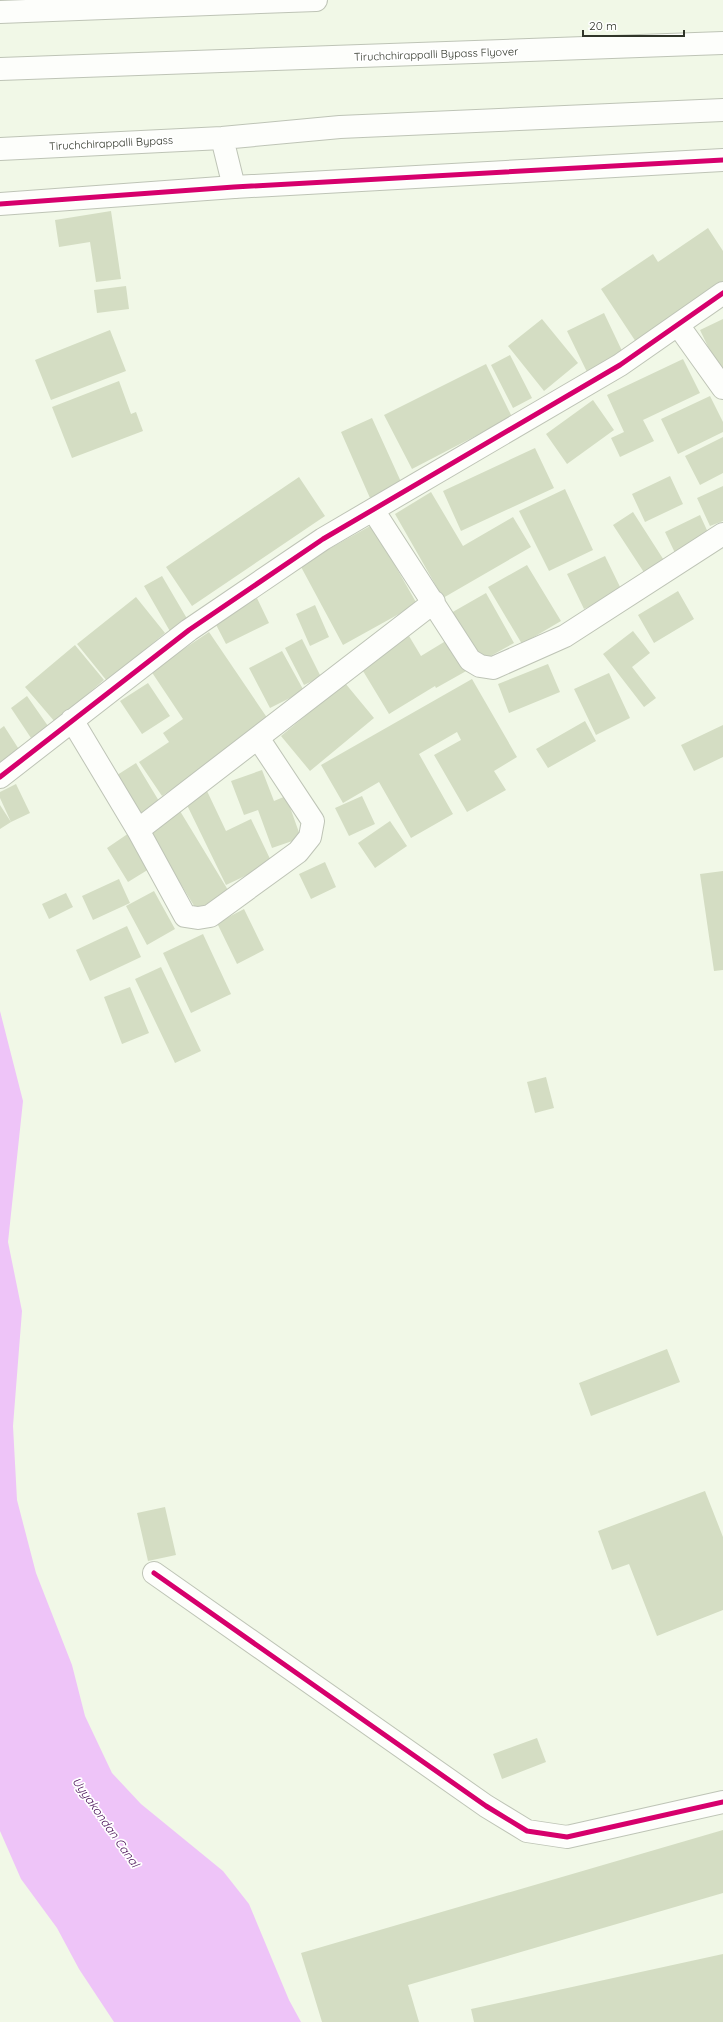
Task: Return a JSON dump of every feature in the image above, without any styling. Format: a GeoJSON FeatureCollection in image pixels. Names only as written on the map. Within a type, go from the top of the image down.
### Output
{"type":"FeatureCollection","features":[{"type":"Feature","properties":{"kind":"main road"},"geometry":{"type":"LineString","coordinates":[[0,12],[316,0]]}},
{"type":"Feature","properties":{"kind":"main road","name":"Tiruchchirappalli Bypass Flyover"},"geometry":{"type":"LineString","coordinates":[[0,69],[343,58],[723,43]]}},
{"type":"Feature","properties":{"kind":"main road"},"geometry":{"type":"LineString","coordinates":[[234,187],[222,138],[340,127],[723,110]]}},
{"type":"Feature","properties":{"kind":"main road","name":"Tiruchchirappalli Bypass"},"geometry":{"type":"LineString","coordinates":[[0,149],[222,138]]}},
{"type":"Feature","properties":{"kind":"main road"},"geometry":{"type":"LineString","coordinates":[[0,204],[234,187],[723,160]]}},
{"type":"Feature","properties":{"kind":"main road"},"geometry":{"type":"LineString","coordinates":[[0,777],[189,630],[323,539],[620,365],[723,293]]}},
{"type":"Feature","properties":{"kind":"main road"},"geometry":{"type":"LineString","coordinates":[[678,325],[723,388]]}},
{"type":"Feature","properties":{"kind":"main road"},"geometry":{"type":"LineString","coordinates":[[373,510],[434,602],[470,660],[480,666],[492,668],[565,636],[723,534]]}},
{"type":"Feature","properties":{"kind":"main road"},"geometry":{"type":"LineString","coordinates":[[138,830],[434,602]]}},
{"type":"Feature","properties":{"kind":"main road"},"geometry":{"type":"LineString","coordinates":[[72,720],[138,830],[185,916],[198,918],[210,916],[298,852],[310,837],[313,820],[258,738]]}},
{"type":"Feature","properties":{"kind":"main road"},"geometry":{"type":"LineString","coordinates":[[154,1573],[486,1806],[527,1831],[567,1837],[723,1802]]}},
{"type":"Feature","properties":{"kind":"water","name":"Uyyakondan Canal"},"geometry":{"type":"Polygon","coordinates":[[[0,1011],[23,1101],[8,1242],[22,1311],[13,1426],[17,1500],[36,1573],[72,1665],[85,1716],[112,1773],[141,1804],[223,1871],[249,1904],[289,2000],[301,2022],[114,2022],[79,1969],[57,1928],[21,1879],[0,1831],[0,1011]]]}},
{"type":"Feature","properties":{"kind":"building"},"geometry":{"type":"Polygon","coordinates":[[[111,211],[121,279],[96,282],[90,242],[59,247],[55,220],[111,211]]]}},
{"type":"Feature","properties":{"kind":"building"},"geometry":{"type":"Polygon","coordinates":[[[708,228],[723,251],[723,283],[636,342],[601,289],[653,254],[658,262],[708,228]]]}},
{"type":"Feature","properties":{"kind":"building"},"geometry":{"type":"Polygon","coordinates":[[[126,286],[129,309],[97,313],[94,290],[126,286]]]}},
{"type":"Feature","properties":{"kind":"building"},"geometry":{"type":"Polygon","coordinates":[[[604,313],[624,355],[587,372],[567,331],[604,313]]]}},
{"type":"Feature","properties":{"kind":"building"},"geometry":{"type":"Polygon","coordinates":[[[542,319],[578,363],[544,391],[508,346],[542,319]]]}},
{"type":"Feature","properties":{"kind":"building"},"geometry":{"type":"Polygon","coordinates":[[[723,319],[723,378],[700,330],[723,319]]]}},
{"type":"Feature","properties":{"kind":"building"},"geometry":{"type":"Polygon","coordinates":[[[110,330],[126,371],[51,400],[35,360],[110,330]]]}},
{"type":"Feature","properties":{"kind":"building"},"geometry":{"type":"Polygon","coordinates":[[[510,355],[532,398],[513,408],[491,365],[510,355]]]}},
{"type":"Feature","properties":{"kind":"building"},"geometry":{"type":"Polygon","coordinates":[[[683,359],[700,393],[643,420],[654,441],[620,457],[611,438],[624,432],[607,395],[683,359]]]}},
{"type":"Feature","properties":{"kind":"building"},"geometry":{"type":"Polygon","coordinates":[[[486,364],[512,417],[412,469],[384,415],[486,364]]]}},
{"type":"Feature","properties":{"kind":"building"},"geometry":{"type":"Polygon","coordinates":[[[119,381],[131,414],[136,412],[143,431],[72,458],[52,407],[119,381]]]}},
{"type":"Feature","properties":{"kind":"building"},"geometry":{"type":"Polygon","coordinates":[[[710,396],[723,422],[723,432],[678,454],[661,419],[710,396]]]}},
{"type":"Feature","properties":{"kind":"building"},"geometry":{"type":"Polygon","coordinates":[[[593,400],[614,430],[567,464],[546,434],[593,400]]]}},
{"type":"Feature","properties":{"kind":"building"},"geometry":{"type":"Polygon","coordinates":[[[372,418],[402,484],[370,498],[341,432],[372,418]]]}},
{"type":"Feature","properties":{"kind":"building"},"geometry":{"type":"Polygon","coordinates":[[[723,437],[723,473],[700,485],[685,456],[723,437]]]}},
{"type":"Feature","properties":{"kind":"building"},"geometry":{"type":"Polygon","coordinates":[[[535,448],[554,488],[461,531],[443,491],[535,448]]]}},
{"type":"Feature","properties":{"kind":"building"},"geometry":{"type":"Polygon","coordinates":[[[670,476],[683,504],[645,522],[632,494],[670,476]]]}},
{"type":"Feature","properties":{"kind":"building"},"geometry":{"type":"Polygon","coordinates":[[[299,477],[325,516],[192,606],[166,567],[299,477]]]}},
{"type":"Feature","properties":{"kind":"building"},"geometry":{"type":"Polygon","coordinates":[[[723,486],[723,521],[710,526],[697,498],[723,486]]]}},
{"type":"Feature","properties":{"kind":"building"},"geometry":{"type":"Polygon","coordinates":[[[565,489],[593,550],[549,571],[519,511],[565,489]]]}},
{"type":"Feature","properties":{"kind":"building"},"geometry":{"type":"Polygon","coordinates":[[[431,492],[463,546],[513,517],[531,547],[443,598],[395,514],[431,492]]]}},
{"type":"Feature","properties":{"kind":"building"},"geometry":{"type":"Polygon","coordinates":[[[633,512],[667,565],[647,577],[613,525],[633,512]]]}},
{"type":"Feature","properties":{"kind":"building"},"geometry":{"type":"Polygon","coordinates":[[[700,515],[711,539],[676,555],[665,532],[700,515]]]}},
{"type":"Feature","properties":{"kind":"building"},"geometry":{"type":"Polygon","coordinates":[[[372,525],[417,604],[343,645],[300,565],[372,525]]]}},
{"type":"Feature","properties":{"kind":"building"},"geometry":{"type":"Polygon","coordinates":[[[605,556],[622,591],[584,609],[567,574],[605,556]]]}},
{"type":"Feature","properties":{"kind":"building"},"geometry":{"type":"Polygon","coordinates":[[[527,565],[561,621],[522,644],[488,587],[527,565]]]}},
{"type":"Feature","properties":{"kind":"building"},"geometry":{"type":"Polygon","coordinates":[[[162,576],[189,622],[171,633],[144,586],[162,576]]]}},
{"type":"Feature","properties":{"kind":"building"},"geometry":{"type":"Polygon","coordinates":[[[678,591],[694,619],[654,643],[638,615],[678,591]]]}},
{"type":"Feature","properties":{"kind":"building"},"geometry":{"type":"Polygon","coordinates":[[[486,593],[514,643],[478,663],[451,613],[486,593]]]}},
{"type":"Feature","properties":{"kind":"building"},"geometry":{"type":"Polygon","coordinates":[[[255,594],[269,623],[226,644],[211,615],[255,594]]]}},
{"type":"Feature","properties":{"kind":"building"},"geometry":{"type":"Polygon","coordinates":[[[136,597],[165,633],[107,681],[77,644],[136,597]]]}},
{"type":"Feature","properties":{"kind":"building"},"geometry":{"type":"Polygon","coordinates":[[[315,605],[329,637],[310,646],[296,614],[315,605]]]}},
{"type":"Feature","properties":{"kind":"building"},"geometry":{"type":"Polygon","coordinates":[[[633,631],[650,653],[632,667],[656,698],[644,707],[603,654],[633,631]]]}},
{"type":"Feature","properties":{"kind":"building"},"geometry":{"type":"Polygon","coordinates":[[[209,632],[270,722],[162,796],[139,762],[169,742],[163,733],[183,719],[151,671],[209,632]]]}},
{"type":"Feature","properties":{"kind":"building"},"geometry":{"type":"Polygon","coordinates":[[[409,636],[421,656],[449,639],[468,670],[436,688],[435,686],[389,714],[360,666],[409,636]]]}},
{"type":"Feature","properties":{"kind":"building"},"geometry":{"type":"Polygon","coordinates":[[[302,639],[321,677],[304,685],[285,648],[302,639]]]}},
{"type":"Feature","properties":{"kind":"building"},"geometry":{"type":"Polygon","coordinates":[[[75,645],[104,680],[55,722],[25,687],[75,645]]]}},
{"type":"Feature","properties":{"kind":"building"},"geometry":{"type":"Polygon","coordinates":[[[282,651],[304,691],[270,708],[249,668],[282,651]]]}},
{"type":"Feature","properties":{"kind":"building"},"geometry":{"type":"Polygon","coordinates":[[[548,664],[560,692],[509,713],[498,684],[548,664]]]}},
{"type":"Feature","properties":{"kind":"building"},"geometry":{"type":"Polygon","coordinates":[[[609,673],[630,718],[596,735],[574,689],[609,673]]]}},
{"type":"Feature","properties":{"kind":"building"},"geometry":{"type":"Polygon","coordinates":[[[472,679],[517,757],[494,771],[506,790],[467,812],[434,755],[461,740],[457,732],[419,754],[453,814],[411,838],[379,782],[343,803],[321,765],[472,679]]]}},
{"type":"Feature","properties":{"kind":"building"},"geometry":{"type":"Polygon","coordinates":[[[148,683],[170,716],[142,734],[120,701],[148,683]]]}},
{"type":"Feature","properties":{"kind":"building"},"geometry":{"type":"Polygon","coordinates":[[[345,683],[374,718],[310,771],[281,736],[345,683]]]}},
{"type":"Feature","properties":{"kind":"building"},"geometry":{"type":"Polygon","coordinates":[[[27,696],[48,726],[31,738],[11,708],[27,696]]]}},
{"type":"Feature","properties":{"kind":"building"},"geometry":{"type":"Polygon","coordinates":[[[585,721],[596,741],[548,768],[536,749],[585,721]]]}},
{"type":"Feature","properties":{"kind":"building"},"geometry":{"type":"Polygon","coordinates":[[[723,725],[723,757],[694,771],[681,745],[723,725]]]}},
{"type":"Feature","properties":{"kind":"building"},"geometry":{"type":"Polygon","coordinates":[[[4,726],[20,751],[0,763],[0,729],[4,726]]]}},
{"type":"Feature","properties":{"kind":"building"},"geometry":{"type":"Polygon","coordinates":[[[136,763],[162,806],[140,819],[114,777],[136,763]]]}},
{"type":"Feature","properties":{"kind":"building"},"geometry":{"type":"Polygon","coordinates":[[[262,770],[274,801],[286,796],[301,838],[272,848],[258,810],[244,815],[231,781],[262,770]]]}},
{"type":"Feature","properties":{"kind":"building"},"geometry":{"type":"Polygon","coordinates":[[[16,784],[30,813],[11,822],[0,798],[0,792],[16,784]]]}},
{"type":"Feature","properties":{"kind":"building"},"geometry":{"type":"Polygon","coordinates":[[[207,791],[226,831],[251,819],[272,863],[226,885],[185,801],[207,791]]]}},
{"type":"Feature","properties":{"kind":"building"},"geometry":{"type":"Polygon","coordinates":[[[362,796],[375,824],[349,836],[335,808],[362,796]]]}},
{"type":"Feature","properties":{"kind":"building"},"geometry":{"type":"Polygon","coordinates":[[[0,805],[11,822],[0,829],[0,805]]]}},
{"type":"Feature","properties":{"kind":"building"},"geometry":{"type":"Polygon","coordinates":[[[180,811],[231,895],[199,914],[148,830],[180,811]]]}},
{"type":"Feature","properties":{"kind":"building"},"geometry":{"type":"Polygon","coordinates":[[[390,821],[407,846],[375,868],[358,843],[390,821]]]}},
{"type":"Feature","properties":{"kind":"building"},"geometry":{"type":"Polygon","coordinates":[[[132,831],[154,866],[128,882],[107,848],[132,831]]]}},
{"type":"Feature","properties":{"kind":"building"},"geometry":{"type":"Polygon","coordinates":[[[325,862],[336,887],[311,899],[299,874],[325,862]]]}},
{"type":"Feature","properties":{"kind":"building"},"geometry":{"type":"Polygon","coordinates":[[[723,871],[723,970],[714,971],[700,874],[723,871]]]}},
{"type":"Feature","properties":{"kind":"building"},"geometry":{"type":"Polygon","coordinates":[[[119,879],[130,903],[93,920],[82,896],[119,879]]]}},
{"type":"Feature","properties":{"kind":"building"},"geometry":{"type":"Polygon","coordinates":[[[154,891],[175,929],[147,945],[126,906],[154,891]]]}},
{"type":"Feature","properties":{"kind":"building"},"geometry":{"type":"Polygon","coordinates":[[[66,893],[73,907],[49,919],[42,904],[66,893]]]}},
{"type":"Feature","properties":{"kind":"building"},"geometry":{"type":"Polygon","coordinates":[[[244,909],[264,950],[237,964],[217,923],[244,909]]]}},
{"type":"Feature","properties":{"kind":"building"},"geometry":{"type":"Polygon","coordinates":[[[127,926],[141,957],[90,981],[76,950],[127,926]]]}},
{"type":"Feature","properties":{"kind":"building"},"geometry":{"type":"Polygon","coordinates":[[[203,934],[231,994],[191,1013],[163,953],[203,934]]]}},
{"type":"Feature","properties":{"kind":"building"},"geometry":{"type":"Polygon","coordinates":[[[161,967],[201,1051],[175,1063],[135,979],[161,967]]]}},
{"type":"Feature","properties":{"kind":"building"},"geometry":{"type":"Polygon","coordinates":[[[130,987],[149,1033],[122,1044],[104,997],[130,987]]]}},
{"type":"Feature","properties":{"kind":"building"},"geometry":{"type":"Polygon","coordinates":[[[546,1077],[554,1108],[535,1113],[527,1082],[546,1077]]]}},
{"type":"Feature","properties":{"kind":"building"},"geometry":{"type":"Polygon","coordinates":[[[667,1349],[680,1382],[591,1416],[579,1383],[667,1349]]]}},
{"type":"Feature","properties":{"kind":"building"},"geometry":{"type":"Polygon","coordinates":[[[705,1491],[723,1537],[723,1610],[657,1636],[629,1564],[612,1570],[598,1531],[705,1491]]]}},
{"type":"Feature","properties":{"kind":"building"},"geometry":{"type":"Polygon","coordinates":[[[165,1507],[176,1555],[148,1561],[137,1513],[165,1507]]]}},
{"type":"Feature","properties":{"kind":"building"},"geometry":{"type":"Polygon","coordinates":[[[537,1738],[546,1762],[502,1779],[493,1754],[537,1738]]]}},
{"type":"Feature","properties":{"kind":"building"},"geometry":{"type":"Polygon","coordinates":[[[723,1830],[723,1893],[408,1985],[419,2022],[322,2022],[301,1953],[723,1830]]]}},
{"type":"Feature","properties":{"kind":"building"},"geometry":{"type":"Polygon","coordinates":[[[723,1954],[723,2022],[474,2022],[471,2009],[723,1954]]]}},
{"type":"Feature","properties":{"kind":"cycle path"},"geometry":{"type":"LineString","coordinates":[[0,204],[234,187],[723,160]]}},
{"type":"Feature","properties":{"kind":"cycle path"},"geometry":{"type":"LineString","coordinates":[[0,777],[189,630],[323,539],[620,365],[723,293]]}},
{"type":"Feature","properties":{"kind":"cycle path"},"geometry":{"type":"LineString","coordinates":[[154,1573],[486,1806],[527,1831],[567,1837],[723,1802]]}}]}
